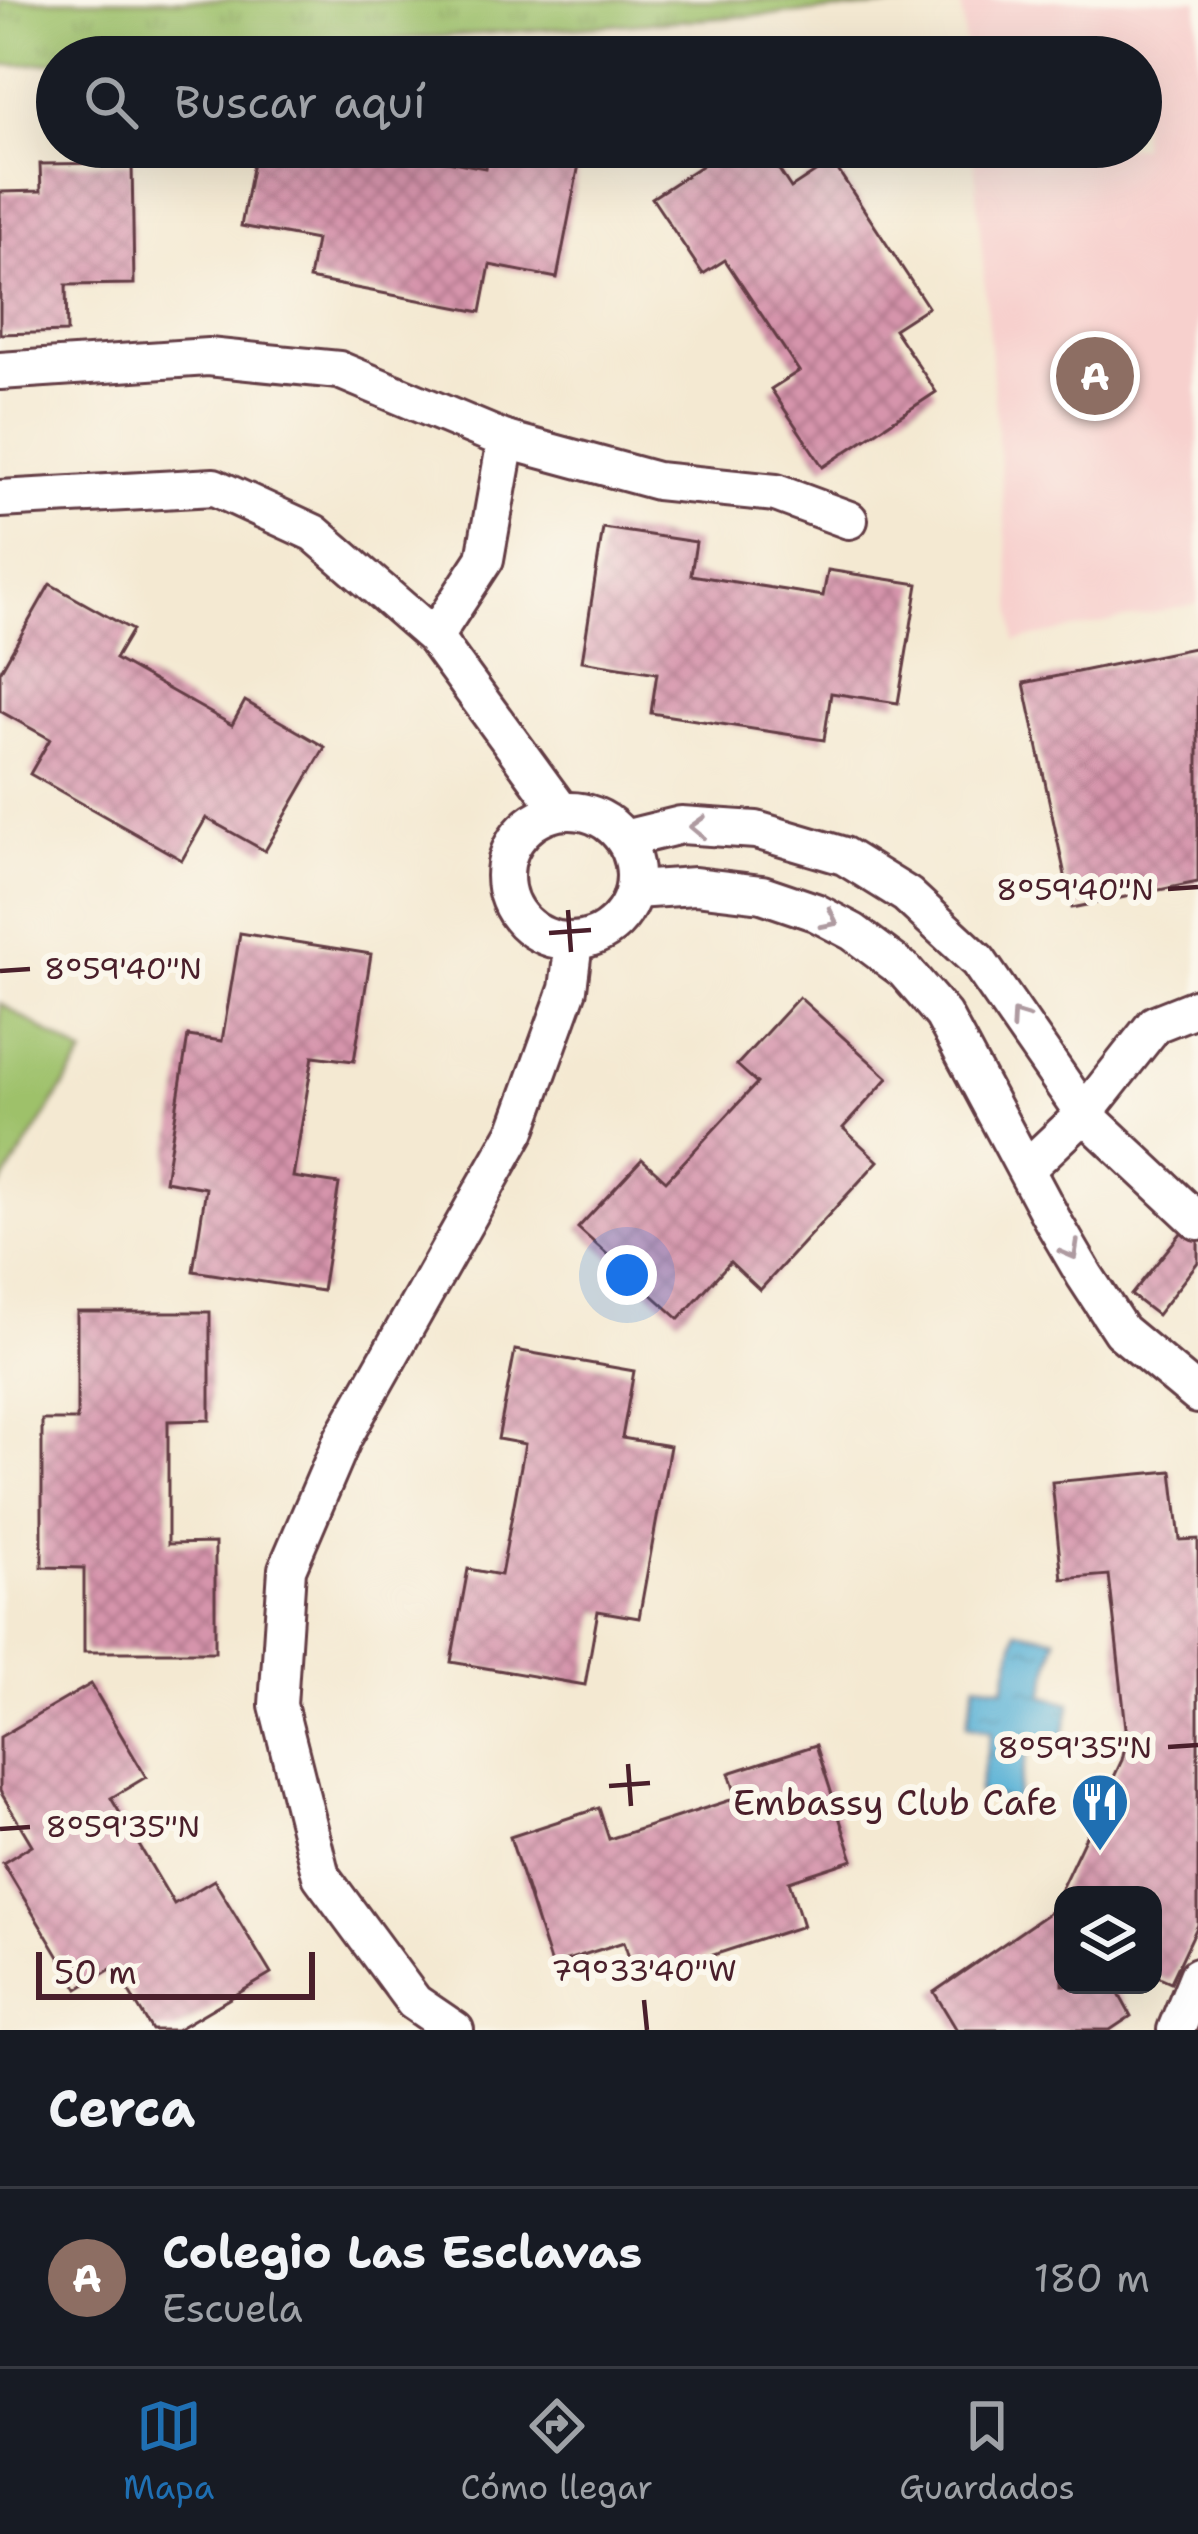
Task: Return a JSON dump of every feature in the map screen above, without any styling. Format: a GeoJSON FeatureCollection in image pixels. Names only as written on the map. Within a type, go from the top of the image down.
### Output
{"type":"FeatureCollection","features":[{"type":"Feature","properties":{"kind":"street"},"geometry":{"type":"LineString","coordinates":[[0,371],[208,357],[339,370],[506,440],[657,481],[776,493],[849,520]]}},
{"type":"Feature","properties":{"kind":"street"},"geometry":{"type":"LineString","coordinates":[[434,637],[485,559],[506,440]]}},
{"type":"Feature","properties":{"kind":"street"},"geometry":{"type":"LineString","coordinates":[[0,499],[214,487],[314,533],[434,637],[561,811]]}},
{"type":"Feature","properties":{"kind":"street"},"geometry":{"type":"LineString","coordinates":[[579,811],[611,825],[624,838],[634,863],[634,890],[628,906],[606,931],[574,941],[551,938],[516,913],[506,892],[509,850],[539,818],[579,811]]}},
{"type":"Feature","properties":{"kind":"street"},"geometry":{"type":"LineString","coordinates":[[624,838],[682,825],[756,830],[844,856],[908,895],[978,961],[1084,1114],[1198,1221]]}},
{"type":"Feature","properties":{"kind":"street"},"geometry":{"type":"LineString","coordinates":[[634,890],[695,886],[762,894],[815,912],[853,932],[904,970],[944,1015],[1084,1276],[1121,1331],[1198,1395]]}},
{"type":"Feature","properties":{"kind":"street"},"geometry":{"type":"LineString","coordinates":[[455,2030],[414,2002],[321,1876],[278,1705],[286,1569],[343,1438],[517,1130],[568,989],[574,941]]}},
{"type":"Feature","properties":{"kind":"street"},"geometry":{"type":"LineString","coordinates":[[1026,1169],[1084,1114],[1155,1024],[1198,1007]]}},
{"type":"Feature","properties":{"kind":"street"},"geometry":{"type":"LineString","coordinates":[[1176,2030],[1196,1987]]}},
{"type":"Feature","properties":{"kind":"shaded area"},"geometry":{"type":"Polygon","coordinates":[[[961,0],[1198,0],[1198,604],[1015,641],[975,168],[1162,168],[1162,36],[964,36],[961,0]]]}},
{"type":"Feature","properties":{"kind":"green space"},"geometry":{"type":"Polygon","coordinates":[[[0,0],[961,0],[447,36],[36,36],[36,63],[0,66],[0,0]]]}},
{"type":"Feature","properties":{"kind":"green space"},"geometry":{"type":"Polygon","coordinates":[[[0,1003],[84,1055],[0,1187],[0,1003]]]}},
{"type":"Feature","properties":{"kind":"water"},"geometry":{"type":"Polygon","coordinates":[[[1017,1630],[1056,1638],[1043,1696],[1071,1703],[1061,1747],[1030,1741],[1016,1802],[978,1793],[992,1731],[967,1725],[976,1682],[1004,1688],[1017,1630]]]}},
{"type":"Feature","properties":{"kind":"building"},"geometry":{"type":"Polygon","coordinates":[[[40,168],[132,168],[134,284],[66,285],[67,332],[0,334],[0,192],[41,191],[40,168]]]}},
{"type":"Feature","properties":{"kind":"building"},"geometry":{"type":"Polygon","coordinates":[[[252,168],[578,168],[557,278],[490,265],[481,312],[309,279],[316,240],[241,226],[252,168]]]}},
{"type":"Feature","properties":{"kind":"building"},"geometry":{"type":"Polygon","coordinates":[[[698,168],[778,168],[791,188],[821,168],[837,168],[928,307],[894,329],[936,392],[823,467],[771,389],[799,371],[725,260],[703,274],[652,198],[698,168]]]}},
{"type":"Feature","properties":{"kind":"building"},"geometry":{"type":"Polygon","coordinates":[[[603,528],[696,542],[691,575],[823,596],[828,570],[918,584],[898,703],[831,693],[824,740],[651,713],[657,673],[582,661],[603,528]]]}},
{"type":"Feature","properties":{"kind":"building"},"geometry":{"type":"Polygon","coordinates":[[[50,584],[132,630],[115,659],[232,725],[245,701],[325,747],[265,851],[206,818],[182,860],[30,774],[50,739],[0,711],[0,672],[50,584]]]}},
{"type":"Feature","properties":{"kind":"building"},"geometry":{"type":"Polygon","coordinates":[[[1198,647],[1198,882],[1072,908],[1024,683],[1198,647]]]}},
{"type":"Feature","properties":{"kind":"building"},"geometry":{"type":"Polygon","coordinates":[[[240,933],[371,954],[354,1061],[313,1056],[293,1177],[339,1184],[322,1291],[193,1271],[206,1188],[165,1181],[188,1036],[222,1041],[240,933]]]}},
{"type":"Feature","properties":{"kind":"building"},"geometry":{"type":"Polygon","coordinates":[[[799,997],[888,1078],[843,1128],[878,1161],[760,1290],[730,1262],[679,1319],[578,1228],[642,1159],[666,1181],[757,1083],[737,1065],[799,997]]]}},
{"type":"Feature","properties":{"kind":"building"},"geometry":{"type":"Polygon","coordinates":[[[1189,1223],[1198,1230],[1198,1262],[1157,1315],[1131,1295],[1189,1223]]]}},
{"type":"Feature","properties":{"kind":"building"},"geometry":{"type":"Polygon","coordinates":[[[77,1312],[210,1312],[210,1420],[168,1421],[168,1544],[215,1543],[215,1652],[84,1652],[84,1568],[42,1567],[42,1420],[77,1420],[77,1312]]]}},
{"type":"Feature","properties":{"kind":"building"},"geometry":{"type":"Polygon","coordinates":[[[515,1350],[634,1371],[622,1438],[670,1446],[639,1618],[598,1611],[585,1685],[451,1662],[468,1569],[501,1575],[525,1444],[498,1439],[515,1350]]]}},
{"type":"Feature","properties":{"kind":"building"},"geometry":{"type":"Polygon","coordinates":[[[1172,1471],[1180,1540],[1198,1539],[1198,1925],[1171,1982],[1162,1978],[1162,1886],[1062,1886],[1122,1760],[1127,1737],[1109,1575],[1062,1579],[1052,1482],[1172,1471]]]}},
{"type":"Feature","properties":{"kind":"building"},"geometry":{"type":"Polygon","coordinates":[[[91,1684],[146,1777],[111,1798],[174,1904],[214,1880],[271,1974],[176,2030],[152,2030],[114,1967],[78,1989],[3,1863],[32,1845],[0,1791],[0,1737],[91,1684]]]}},
{"type":"Feature","properties":{"kind":"building"},"geometry":{"type":"Polygon","coordinates":[[[816,1745],[853,1860],[789,1881],[803,1926],[636,1980],[624,1942],[551,1965],[510,1837],[599,1808],[609,1839],[737,1798],[729,1773],[816,1745]]]}},
{"type":"Feature","properties":{"kind":"building"},"geometry":{"type":"Polygon","coordinates":[[[1054,1904],[1054,1994],[1119,1994],[1131,2016],[1110,2030],[957,2030],[934,1992],[1050,1912],[1054,1904]]]}},
{"type":"Feature","properties":{"kind":"place","name":"Colegio Las Esclavas"},"geometry":{"type":"Point","coordinates":[1095,376]}},
{"type":"Feature","properties":{"kind":"place","name":"Embassy Club Cafe"},"geometry":{"type":"Point","coordinates":[1100,1853]}}]}
